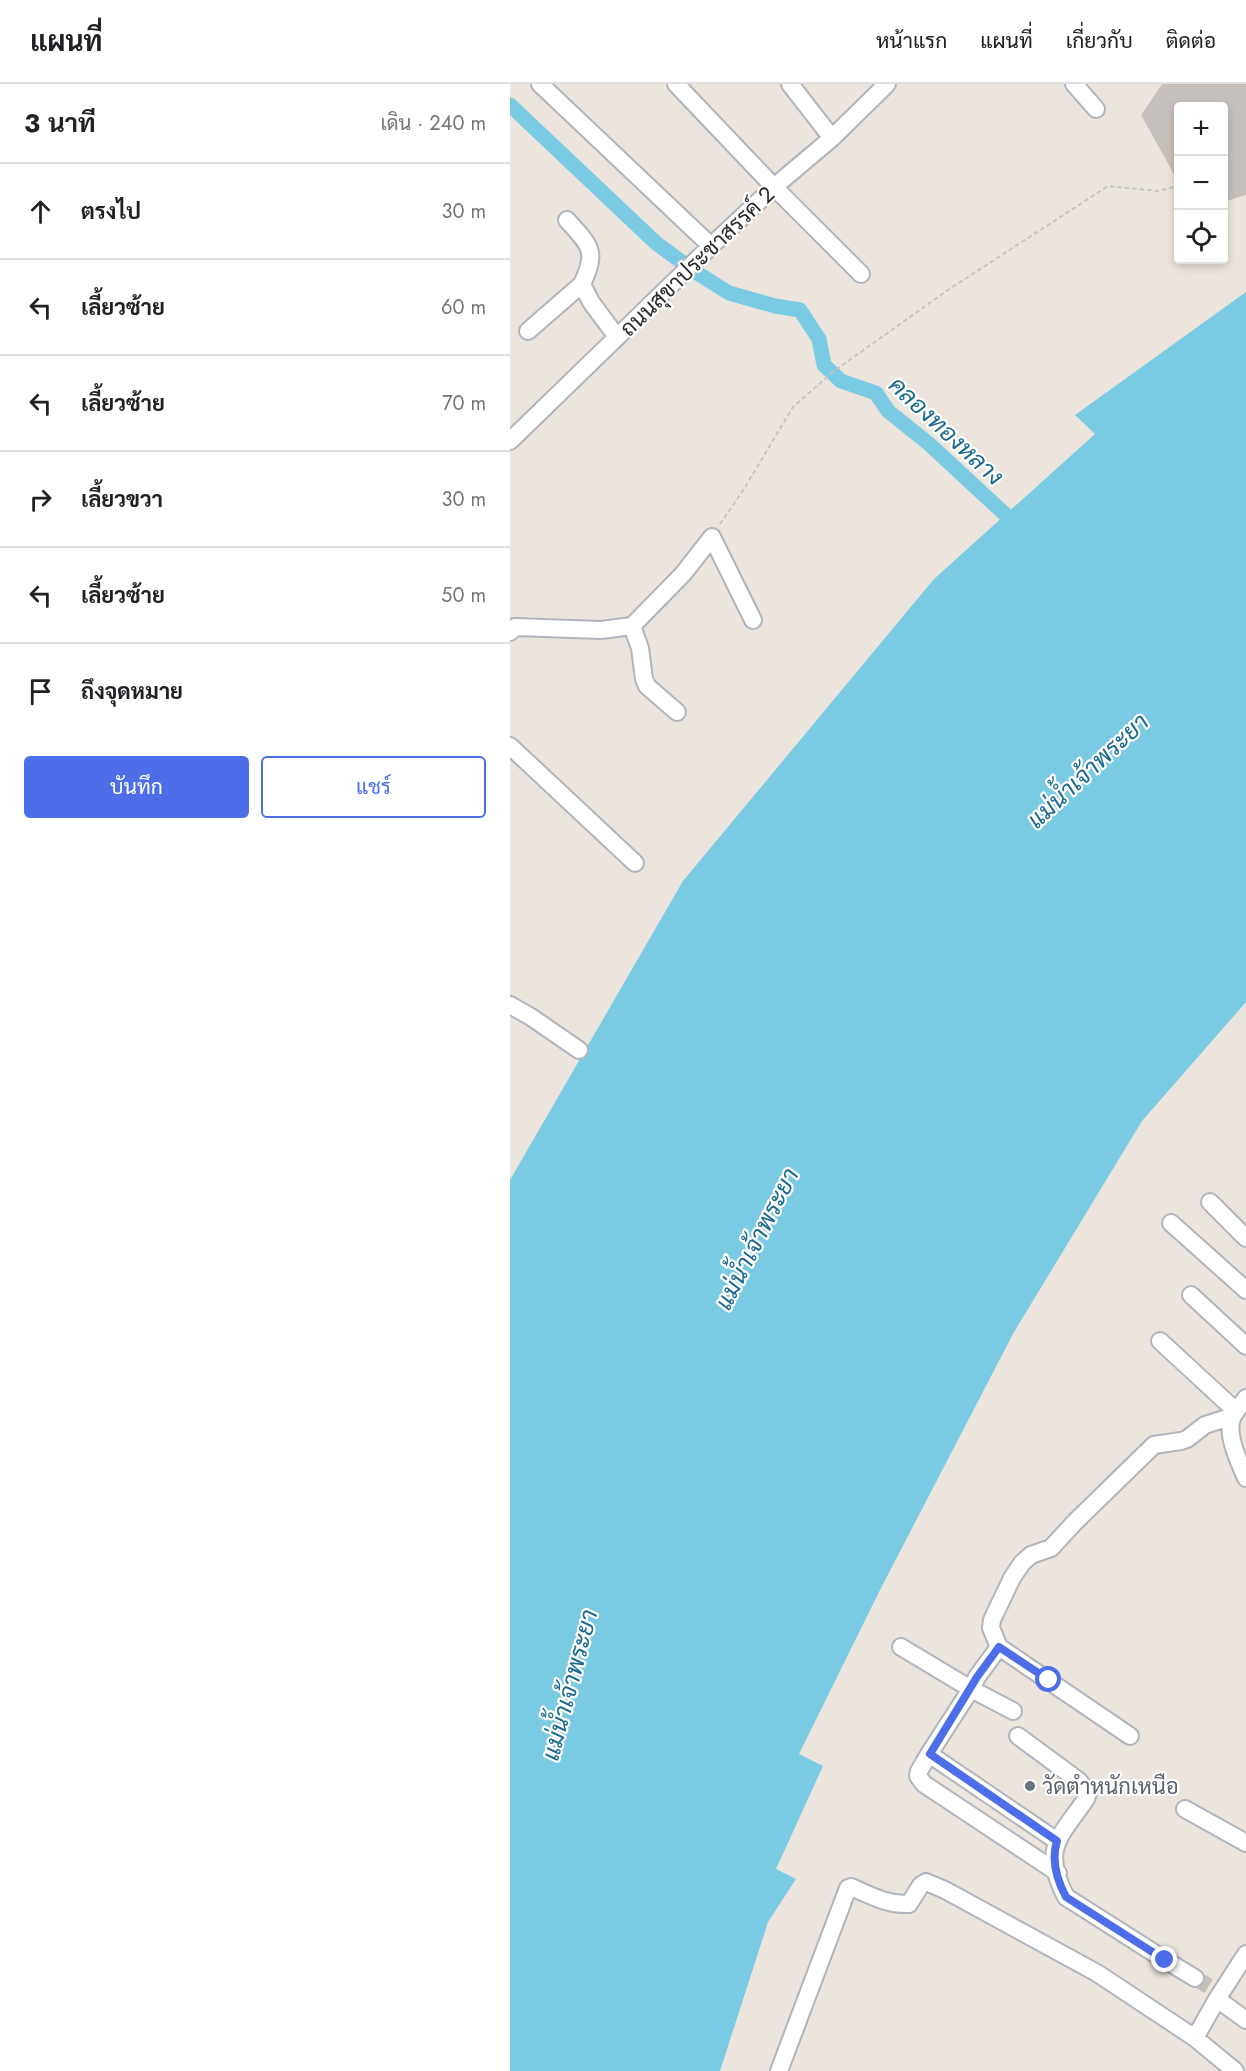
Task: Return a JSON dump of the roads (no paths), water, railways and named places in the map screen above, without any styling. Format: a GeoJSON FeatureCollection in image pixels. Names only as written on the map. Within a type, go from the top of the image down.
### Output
{"type":"FeatureCollection","features":[{"type":"Feature","properties":{"kind":"street"},"geometry":{"type":"LineString","coordinates":[[540,84],[711,246]]}},
{"type":"Feature","properties":{"kind":"street"},"geometry":{"type":"LineString","coordinates":[[676,84],[774,188],[861,274]]}},
{"type":"Feature","properties":{"kind":"street"},"geometry":{"type":"LineString","coordinates":[[790,84],[832,138]]}},
{"type":"Feature","properties":{"kind":"street","name":"ถนนสุขาประชาสรรค์ 2"},"geometry":{"type":"LineString","coordinates":[[510,441],[711,246],[832,138],[887,84]]}},
{"type":"Feature","properties":{"kind":"street"},"geometry":{"type":"LineString","coordinates":[[1074,84],[1096,110]]}},
{"type":"Feature","properties":{"kind":"street"},"geometry":{"type":"LineString","coordinates":[[528,331],[582,284],[591,265],[590,251],[585,241],[567,220]]}},
{"type":"Feature","properties":{"kind":"street"},"geometry":{"type":"LineString","coordinates":[[582,284],[591,302],[617,337]]}},
{"type":"Feature","properties":{"kind":"street"},"geometry":{"type":"LineString","coordinates":[[510,632],[515,627],[601,630],[632,626],[683,574],[712,537],[753,620]]}},
{"type":"Feature","properties":{"kind":"street"},"geometry":{"type":"LineString","coordinates":[[632,626],[640,648],[647,686],[677,712]]}},
{"type":"Feature","properties":{"kind":"street"},"geometry":{"type":"LineString","coordinates":[[510,746],[635,863]]}},
{"type":"Feature","properties":{"kind":"street"},"geometry":{"type":"LineString","coordinates":[[510,1005],[579,1050]]}},
{"type":"Feature","properties":{"kind":"street"},"geometry":{"type":"LineString","coordinates":[[1210,1202],[1246,1238]]}},
{"type":"Feature","properties":{"kind":"street"},"geometry":{"type":"LineString","coordinates":[[1171,1223],[1246,1290]]}},
{"type":"Feature","properties":{"kind":"street"},"geometry":{"type":"LineString","coordinates":[[1191,1295],[1246,1346]]}},
{"type":"Feature","properties":{"kind":"street"},"geometry":{"type":"LineString","coordinates":[[1160,1341],[1238,1409]]}},
{"type":"Feature","properties":{"kind":"street"},"geometry":{"type":"LineString","coordinates":[[1238,1409],[1232,1436],[1246,1478]]}},
{"type":"Feature","properties":{"kind":"street"},"geometry":{"type":"LineString","coordinates":[[1130,1736],[999,1647],[991,1629],[992,1620],[1012,1578],[1022,1563],[1031,1555],[1051,1548],[1154,1445],[1188,1439],[1205,1425],[1238,1409]]}},
{"type":"Feature","properties":{"kind":"street"},"geometry":{"type":"LineString","coordinates":[[901,1647],[1013,1711]]}},
{"type":"Feature","properties":{"kind":"street"},"geometry":{"type":"LineString","coordinates":[[999,1647],[977,1677],[918,1776],[924,1784],[1058,1874]]}},
{"type":"Feature","properties":{"kind":"street"},"geometry":{"type":"LineString","coordinates":[[1018,1737],[1068,1772],[1087,1790],[1086,1799],[1057,1841],[1053,1853],[1061,1887],[1066,1897],[1211,1989],[1246,2020]]}},
{"type":"Feature","properties":{"kind":"street"},"geometry":{"type":"LineString","coordinates":[[930,1754],[1057,1841]]}},
{"type":"Feature","properties":{"kind":"street"},"geometry":{"type":"LineString","coordinates":[[955,1804],[967,1780]]}},
{"type":"Feature","properties":{"kind":"street"},"geometry":{"type":"LineString","coordinates":[[1185,1809],[1246,1843]]}},
{"type":"Feature","properties":{"kind":"street"},"geometry":{"type":"LineString","coordinates":[[779,2071],[848,1888],[851,1887],[873,1898],[897,1905],[909,1904],[921,1885],[926,1882],[1097,1973],[1195,2038],[1235,2071]]}},
{"type":"Feature","properties":{"kind":"street"},"geometry":{"type":"LineString","coordinates":[[1195,2038],[1211,1989],[1246,1954]]}},
{"type":"Feature","properties":{"kind":"water","name":"แม่น้ำเจ้าพระยา"},"geometry":{"type":"Polygon","coordinates":[[[1246,292],[1246,1002],[1142,1121],[1014,1332],[881,1588],[799,1754],[823,1766],[776,1869],[796,1879],[768,1922],[720,2071],[510,2071],[510,1180],[683,881],[934,579],[1095,434],[1075,415],[1246,292]]]}},
{"type":"Feature","properties":{"kind":"waterway","name":"คลองทองหลาง"},"geometry":{"type":"LineString","coordinates":[[510,105],[656,243],[694,271],[729,293],[775,306],[800,310],[819,339],[824,365],[841,381],[876,393],[888,411],[928,443],[1021,529]]}},
{"type":"Feature","properties":{"kind":"tunnel"},"geometry":{"type":"LineString","coordinates":[[1195,1978],[1210,1987]]}},
{"type":"Feature","properties":{"kind":"place","name":"วัดตำหนักเหนือ"},"geometry":{"type":"Point","coordinates":[1030,1786]}}]}
